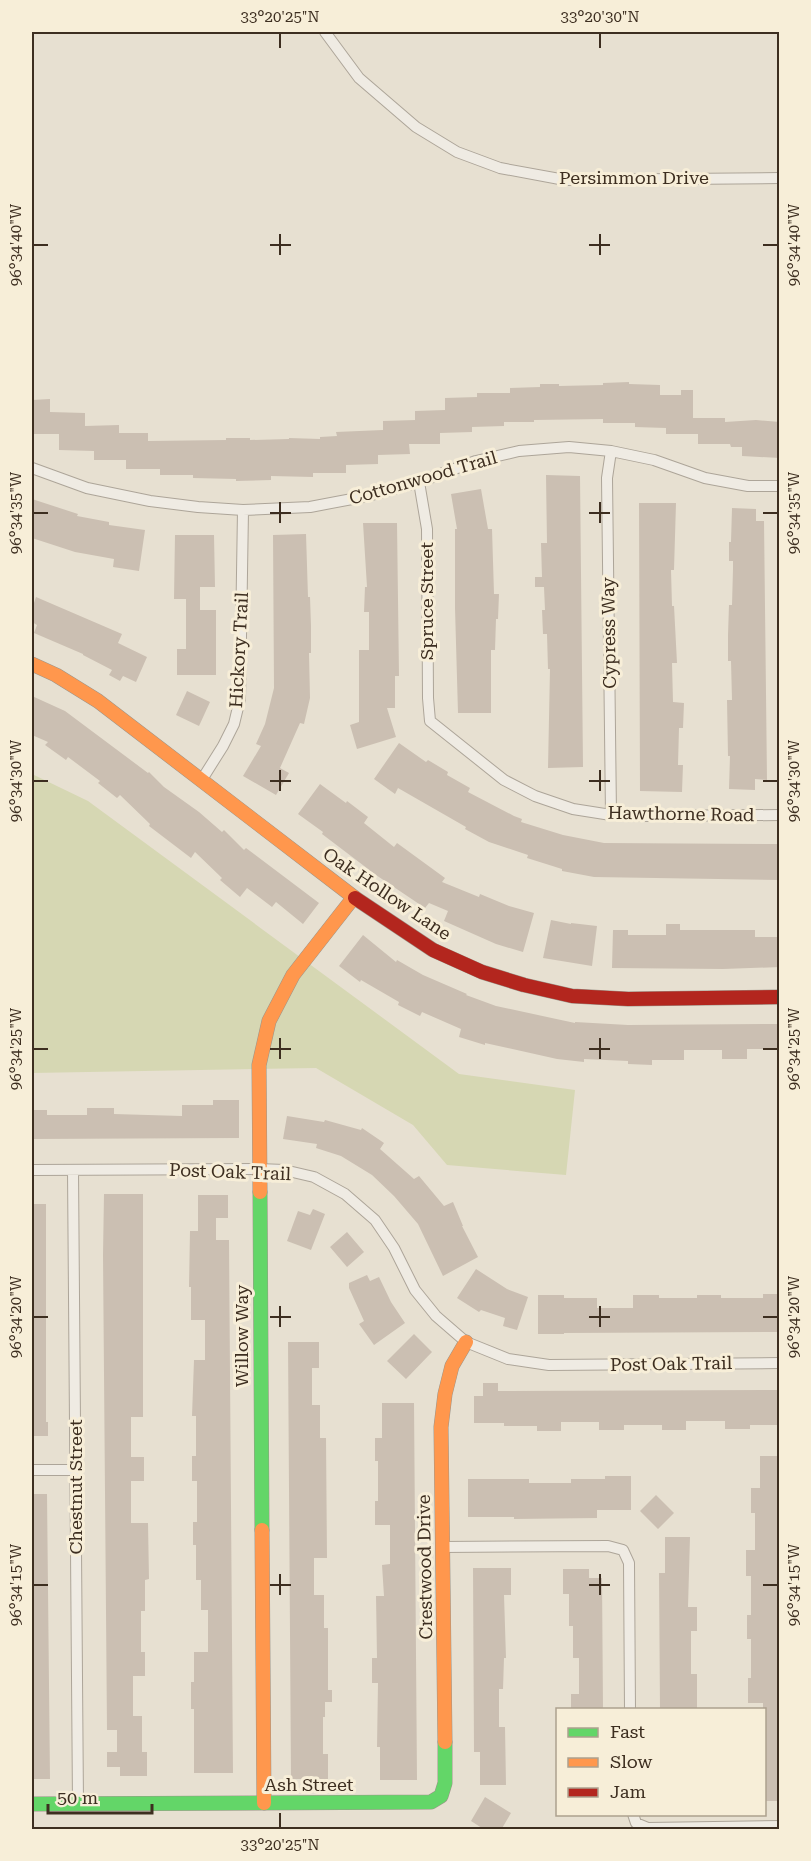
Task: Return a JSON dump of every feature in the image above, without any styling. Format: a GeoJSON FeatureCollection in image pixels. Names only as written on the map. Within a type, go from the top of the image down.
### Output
{"type":"FeatureCollection","features":[{"type":"Feature","properties":{"kind":"street","name":"Persimmon Drive"},"geometry":{"type":"LineString","coordinates":[[325,32],[359,78],[416,127],[457,152],[500,168],[565,180],[780,178]]}},
{"type":"Feature","properties":{"kind":"street","name":"Cottonwood Trail"},"geometry":{"type":"LineString","coordinates":[[32,468],[87,488],[150,501],[243,510],[310,507],[368,496],[419,482],[476,461],[519,451],[569,447],[611,451],[654,460],[705,478],[748,486],[780,486]]}},
{"type":"Feature","properties":{"kind":"street","name":"Cypress Way"},"geometry":{"type":"LineString","coordinates":[[611,451],[607,478],[611,815]]}},
{"type":"Feature","properties":{"kind":"street","name":"Spruce Street"},"geometry":{"type":"LineString","coordinates":[[419,482],[427,529],[430,721]]}},
{"type":"Feature","properties":{"kind":"street","name":"Hickory Trail"},"geometry":{"type":"LineString","coordinates":[[201,781],[234,724],[240,699],[243,510]]}},
{"type":"Feature","properties":{"kind":"street","name":"Oak Hollow Lane"},"geometry":{"type":"LineString","coordinates":[[32,664],[56,675],[98,701],[354,897],[433,950],[483,972],[524,986],[572,996],[628,999],[780,998]]}},
{"type":"Feature","properties":{"kind":"street","name":"Hawthorne Road"},"geometry":{"type":"LineString","coordinates":[[430,721],[504,780],[535,796],[573,809],[611,815],[780,815]]}},
{"type":"Feature","properties":{"kind":"street","name":"Willow Way"},"geometry":{"type":"LineString","coordinates":[[264,1803],[260,1065],[269,1021],[293,975],[354,897]]}},
{"type":"Feature","properties":{"kind":"street","name":"Post Oak Trail"},"geometry":{"type":"LineString","coordinates":[[32,1170],[259,1169],[284,1170],[314,1178],[345,1194],[375,1221],[394,1248],[415,1290],[436,1316],[466,1342],[508,1359],[549,1365],[780,1363]]}},
{"type":"Feature","properties":{"kind":"street","name":"Chestnut Street"},"geometry":{"type":"LineString","coordinates":[[73,1170],[78,1804]]}},
{"type":"Feature","properties":{"kind":"street","name":"Crestwood Drive"},"geometry":{"type":"LineString","coordinates":[[441,1796],[445,1783],[441,1426],[445,1394],[452,1366],[466,1342]]}},
{"type":"Feature","properties":{"kind":"street"},"geometry":{"type":"LineString","coordinates":[[32,1470],[76,1470]]}},
{"type":"Feature","properties":{"kind":"street"},"geometry":{"type":"LineString","coordinates":[[442,1547],[608,1546],[623,1550],[629,1563],[630,1708]]}},
{"type":"Feature","properties":{"kind":"street","name":"Ash Street"},"geometry":{"type":"LineString","coordinates":[[32,1804],[431,1802],[441,1796]]}},
{"type":"Feature","properties":{"kind":"street"},"geometry":{"type":"LineString","coordinates":[[634,1819],[648,1828],[780,1827]]}},
{"type":"Feature","properties":{"kind":"green space"},"geometry":{"type":"Polygon","coordinates":[[[32,774],[88,801],[459,1074],[575,1090],[566,1175],[447,1165],[413,1125],[316,1068],[32,1073],[32,774]]]}},
{"type":"Feature","properties":{"kind":"building"},"geometry":{"type":"Polygon","coordinates":[[[629,382],[629,384],[660,385],[660,395],[681,395],[681,390],[693,390],[693,418],[725,418],[725,422],[756,420],[780,422],[780,458],[742,456],[742,447],[731,447],[730,444],[698,444],[698,434],[666,434],[666,428],[635,427],[635,423],[603,423],[603,419],[534,420],[534,422],[504,422],[504,426],[472,427],[472,432],[440,433],[440,444],[409,444],[410,454],[378,455],[378,464],[346,465],[346,473],[313,473],[313,477],[271,476],[271,480],[236,481],[236,479],[193,478],[193,475],[160,475],[160,469],[126,469],[126,460],[94,460],[94,451],[59,450],[59,434],[32,434],[32,400],[50,399],[50,412],[85,413],[85,426],[119,425],[119,433],[148,433],[148,441],[226,440],[226,438],[320,439],[320,437],[337,436],[336,432],[383,430],[383,421],[415,420],[415,411],[445,410],[445,398],[477,397],[477,393],[510,393],[510,388],[540,387],[540,384],[559,384],[559,386],[629,382]]]}},
{"type":"Feature","properties":{"kind":"building"},"geometry":{"type":"Polygon","coordinates":[[[546,475],[580,476],[583,767],[548,768],[550,669],[548,669],[547,634],[543,634],[544,587],[535,587],[535,577],[542,577],[541,543],[547,543],[546,475]]]}},
{"type":"Feature","properties":{"kind":"building"},"geometry":{"type":"Polygon","coordinates":[[[481,489],[488,529],[492,529],[494,594],[499,594],[495,650],[491,650],[491,713],[458,713],[455,608],[455,529],[457,529],[451,494],[481,489]]]}},
{"type":"Feature","properties":{"kind":"building"},"geometry":{"type":"Polygon","coordinates":[[[32,499],[78,514],[77,516],[109,522],[109,525],[145,530],[139,571],[113,567],[114,559],[75,552],[32,538],[32,499]]]}},
{"type":"Feature","properties":{"kind":"building"},"geometry":{"type":"Polygon","coordinates":[[[639,503],[676,503],[674,570],[671,570],[677,663],[672,663],[673,702],[684,703],[683,728],[679,728],[678,765],[683,765],[682,792],[640,791],[639,503]]]}},
{"type":"Feature","properties":{"kind":"building"},"geometry":{"type":"Polygon","coordinates":[[[732,508],[756,509],[756,521],[764,521],[767,780],[755,779],[755,790],[729,789],[727,700],[732,700],[728,635],[729,605],[732,605],[733,561],[729,561],[729,542],[731,542],[732,508]]]}},
{"type":"Feature","properties":{"kind":"building"},"geometry":{"type":"Polygon","coordinates":[[[363,523],[397,523],[399,676],[395,676],[395,708],[387,708],[396,737],[357,749],[350,725],[359,722],[359,650],[369,650],[369,612],[364,612],[365,587],[367,587],[363,523]]]}},
{"type":"Feature","properties":{"kind":"building"},"geometry":{"type":"Polygon","coordinates":[[[306,534],[311,626],[310,698],[304,724],[300,723],[280,768],[289,773],[276,795],[243,776],[261,746],[256,744],[265,724],[274,688],[273,535],[306,534]]]}},
{"type":"Feature","properties":{"kind":"building"},"geometry":{"type":"Polygon","coordinates":[[[175,535],[214,535],[215,587],[200,587],[200,610],[216,610],[216,675],[177,675],[177,649],[186,649],[186,599],[174,599],[175,535]]]}},
{"type":"Feature","properties":{"kind":"building"},"geometry":{"type":"Polygon","coordinates":[[[36,597],[122,634],[118,643],[147,657],[136,682],[123,676],[120,681],[109,675],[112,670],[83,654],[34,633],[37,625],[32,622],[32,609],[36,597]]]}},
{"type":"Feature","properties":{"kind":"building"},"geometry":{"type":"Polygon","coordinates":[[[187,691],[210,702],[199,726],[176,715],[187,691]]]}},
{"type":"Feature","properties":{"kind":"building"},"geometry":{"type":"Polygon","coordinates":[[[32,696],[65,711],[149,772],[164,787],[222,832],[224,830],[244,850],[246,848],[319,903],[303,924],[276,902],[272,907],[247,888],[240,897],[220,880],[222,878],[195,852],[191,858],[149,826],[150,824],[120,795],[117,798],[98,783],[100,781],[68,757],[66,760],[45,745],[48,742],[32,735],[32,696]]]}},
{"type":"Feature","properties":{"kind":"building"},"geometry":{"type":"Polygon","coordinates":[[[399,743],[426,762],[428,760],[448,772],[447,775],[470,788],[468,792],[522,819],[521,822],[563,835],[604,843],[780,844],[780,880],[594,877],[562,871],[562,869],[527,858],[528,855],[489,842],[398,788],[395,794],[374,779],[399,743]]]}},
{"type":"Feature","properties":{"kind":"building"},"geometry":{"type":"Polygon","coordinates":[[[320,784],[368,817],[364,823],[394,847],[397,843],[445,878],[442,882],[479,897],[480,894],[534,913],[523,952],[496,944],[444,921],[448,911],[429,903],[425,908],[322,834],[323,832],[298,814],[320,784]]]}},
{"type":"Feature","properties":{"kind":"building"},"geometry":{"type":"Polygon","coordinates":[[[551,920],[597,926],[592,966],[543,958],[551,920]]]}},
{"type":"Feature","properties":{"kind":"building"},"geometry":{"type":"Polygon","coordinates":[[[666,924],[680,924],[680,930],[755,930],[755,937],[780,937],[780,967],[612,968],[613,930],[628,930],[628,935],[666,935],[666,924]]]}},
{"type":"Feature","properties":{"kind":"building"},"geometry":{"type":"Polygon","coordinates":[[[363,935],[396,962],[397,960],[466,995],[496,1006],[575,1023],[780,1024],[780,1049],[747,1049],[747,1059],[722,1059],[722,1050],[684,1050],[684,1060],[652,1060],[652,1065],[628,1064],[628,1061],[584,1059],[584,1062],[557,1059],[485,1043],[485,1045],[459,1037],[461,1029],[422,1012],[420,1016],[398,1005],[399,1002],[361,980],[360,982],[339,966],[363,935]]]}},
{"type":"Feature","properties":{"kind":"building"},"geometry":{"type":"Polygon","coordinates":[[[213,1100],[239,1100],[239,1138],[32,1139],[32,1110],[47,1110],[47,1115],[87,1115],[87,1108],[114,1108],[114,1114],[182,1116],[182,1105],[213,1105],[213,1100]]]}},
{"type":"Feature","properties":{"kind":"building"},"geometry":{"type":"Polygon","coordinates":[[[287,1116],[324,1122],[325,1120],[361,1130],[362,1128],[384,1143],[380,1149],[414,1179],[419,1176],[444,1206],[453,1202],[478,1257],[443,1276],[418,1224],[394,1196],[372,1175],[341,1156],[316,1148],[317,1144],[283,1139],[287,1116]]]}},
{"type":"Feature","properties":{"kind":"building"},"geometry":{"type":"Polygon","coordinates":[[[104,1194],[143,1194],[143,1417],[131,1417],[131,1457],[144,1457],[144,1481],[131,1481],[131,1523],[148,1523],[149,1579],[145,1580],[145,1611],[141,1611],[141,1652],[145,1652],[145,1676],[133,1676],[133,1716],[142,1716],[142,1752],[147,1752],[147,1776],[120,1776],[120,1767],[107,1767],[107,1752],[117,1752],[117,1730],[107,1730],[104,1194]]]}},
{"type":"Feature","properties":{"kind":"building"},"geometry":{"type":"Polygon","coordinates":[[[198,1195],[228,1195],[228,1218],[216,1218],[216,1240],[229,1240],[233,1773],[194,1773],[194,1709],[191,1709],[191,1682],[194,1682],[194,1652],[208,1652],[208,1610],[201,1610],[201,1580],[196,1580],[196,1545],[193,1545],[193,1522],[197,1522],[197,1481],[192,1481],[192,1456],[196,1456],[196,1416],[192,1416],[194,1360],[205,1360],[205,1320],[191,1320],[191,1287],[189,1287],[190,1231],[198,1231],[198,1195]]]}},
{"type":"Feature","properties":{"kind":"building"},"geometry":{"type":"Polygon","coordinates":[[[32,1204],[46,1204],[46,1422],[48,1422],[48,1436],[32,1436],[32,1204]]]}},
{"type":"Feature","properties":{"kind":"building"},"geometry":{"type":"Polygon","coordinates":[[[313,1209],[325,1214],[311,1250],[287,1241],[298,1211],[310,1215],[313,1209]]]}},
{"type":"Feature","properties":{"kind":"building"},"geometry":{"type":"Polygon","coordinates":[[[347,1232],[364,1252],[347,1267],[330,1247],[347,1232]]]}},
{"type":"Feature","properties":{"kind":"building"},"geometry":{"type":"Polygon","coordinates":[[[476,1269],[507,1289],[528,1297],[517,1330],[503,1326],[505,1318],[481,1310],[479,1312],[457,1298],[476,1269]]]}},
{"type":"Feature","properties":{"kind":"building"},"geometry":{"type":"Polygon","coordinates":[[[367,1275],[370,1281],[379,1277],[391,1302],[405,1323],[374,1345],[359,1324],[364,1321],[349,1288],[349,1283],[367,1275]]]}},
{"type":"Feature","properties":{"kind":"building"},"geometry":{"type":"Polygon","coordinates":[[[763,1294],[780,1294],[780,1332],[538,1334],[538,1295],[597,1298],[597,1308],[633,1308],[633,1295],[659,1295],[659,1298],[697,1298],[697,1295],[721,1295],[721,1298],[763,1298],[763,1294]]]}},
{"type":"Feature","properties":{"kind":"building"},"geometry":{"type":"Polygon","coordinates":[[[414,1334],[432,1352],[406,1379],[387,1361],[414,1334]]]}},
{"type":"Feature","properties":{"kind":"building"},"geometry":{"type":"Polygon","coordinates":[[[288,1342],[319,1342],[319,1368],[312,1368],[312,1405],[320,1405],[320,1438],[326,1438],[327,1558],[314,1558],[314,1595],[324,1595],[324,1628],[328,1628],[328,1690],[332,1690],[332,1702],[325,1702],[323,1754],[328,1754],[328,1779],[291,1779],[288,1342]]]}},
{"type":"Feature","properties":{"kind":"building"},"geometry":{"type":"Polygon","coordinates":[[[483,1383],[498,1383],[498,1391],[780,1390],[780,1425],[750,1425],[750,1429],[725,1429],[725,1421],[686,1421],[686,1430],[662,1430],[662,1425],[624,1425],[624,1430],[599,1430],[599,1422],[561,1422],[561,1431],[537,1431],[537,1426],[474,1423],[474,1396],[483,1396],[483,1383]]]}},
{"type":"Feature","properties":{"kind":"building"},"geometry":{"type":"Polygon","coordinates":[[[382,1403],[414,1403],[417,1780],[380,1780],[380,1747],[377,1747],[378,1683],[372,1683],[372,1658],[377,1658],[376,1596],[384,1596],[382,1565],[390,1564],[390,1525],[375,1525],[375,1501],[378,1501],[378,1461],[375,1461],[375,1438],[382,1438],[382,1403]]]}},
{"type":"Feature","properties":{"kind":"building"},"geometry":{"type":"Polygon","coordinates":[[[760,1456],[780,1456],[780,1801],[766,1801],[766,1708],[763,1708],[763,1703],[748,1703],[748,1678],[751,1678],[751,1639],[747,1639],[747,1615],[751,1615],[751,1576],[746,1576],[746,1550],[755,1550],[755,1513],[751,1513],[751,1488],[760,1488],[760,1456]]]}},
{"type":"Feature","properties":{"kind":"building"},"geometry":{"type":"Polygon","coordinates":[[[605,1476],[631,1476],[631,1510],[597,1510],[597,1518],[468,1517],[468,1479],[529,1479],[529,1483],[571,1483],[571,1479],[605,1479],[605,1476]]]}},
{"type":"Feature","properties":{"kind":"building"},"geometry":{"type":"Polygon","coordinates":[[[32,1494],[47,1494],[50,1779],[32,1779],[32,1494]]]}},
{"type":"Feature","properties":{"kind":"building"},"geometry":{"type":"Polygon","coordinates":[[[656,1495],[674,1513],[658,1529],[640,1511],[656,1495]]]}},
{"type":"Feature","properties":{"kind":"building"},"geometry":{"type":"Polygon","coordinates":[[[665,1537],[690,1537],[688,1607],[697,1607],[697,1631],[691,1631],[691,1674],[697,1674],[697,1708],[660,1708],[659,1573],[665,1573],[665,1537]]]}},
{"type":"Feature","properties":{"kind":"building"},"geometry":{"type":"Polygon","coordinates":[[[473,1568],[511,1568],[511,1595],[504,1595],[506,1658],[504,1658],[503,1689],[499,1689],[499,1727],[505,1727],[506,1785],[480,1785],[480,1752],[474,1752],[473,1568]]]}},
{"type":"Feature","properties":{"kind":"building"},"geometry":{"type":"Polygon","coordinates":[[[563,1569],[589,1569],[589,1578],[602,1578],[603,1708],[571,1708],[571,1694],[579,1694],[579,1658],[573,1658],[573,1626],[569,1626],[569,1594],[563,1594],[563,1569]]]}},
{"type":"Feature","properties":{"kind":"building"},"geometry":{"type":"Polygon","coordinates":[[[485,1797],[511,1813],[501,1830],[485,1830],[471,1821],[485,1797]]]}},
{"type":"Feature","properties":{"kind":"traffic: fast"},"geometry":{"type":"LineString","coordinates":[[260,1192],[262,1530]]}},
{"type":"Feature","properties":{"kind":"traffic: fast"},"geometry":{"type":"LineString","coordinates":[[32,1804],[431,1802],[441,1796],[445,1783],[445,1742]]}},
{"type":"Feature","properties":{"kind":"traffic: slow"},"geometry":{"type":"LineString","coordinates":[[32,664],[56,675],[98,701],[355,898]]}},
{"type":"Feature","properties":{"kind":"traffic: slow"},"geometry":{"type":"LineString","coordinates":[[260,1192],[259,1065],[269,1021],[293,975],[354,897]]}},
{"type":"Feature","properties":{"kind":"traffic: slow"},"geometry":{"type":"LineString","coordinates":[[445,1742],[441,1427],[445,1394],[452,1366],[466,1342]]}},
{"type":"Feature","properties":{"kind":"traffic: slow"},"geometry":{"type":"LineString","coordinates":[[262,1530],[264,1803]]}},
{"type":"Feature","properties":{"kind":"traffic: jam"},"geometry":{"type":"LineString","coordinates":[[355,898],[433,950],[482,972],[524,985],[572,996],[628,999],[780,997]]}}]}
